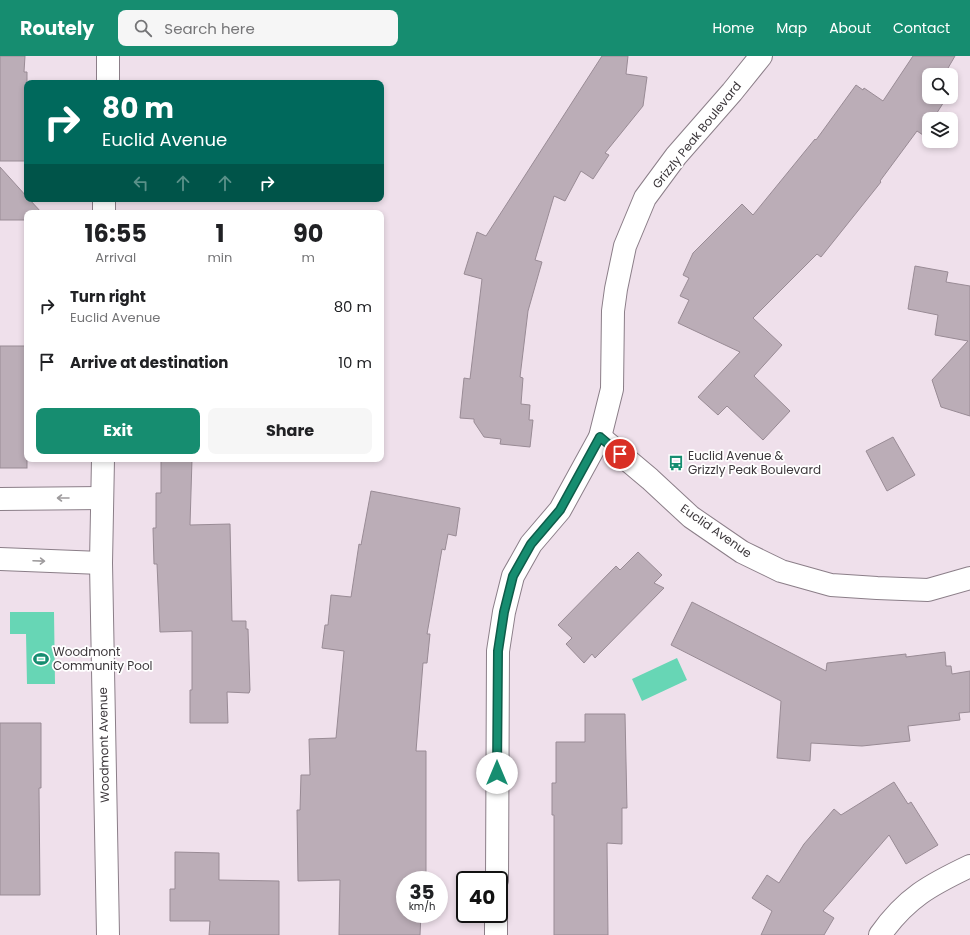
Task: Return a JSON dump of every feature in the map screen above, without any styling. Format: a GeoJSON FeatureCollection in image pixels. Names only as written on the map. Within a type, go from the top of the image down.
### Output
{"type":"FeatureCollection","features":[{"type":"Feature","properties":{"kind":"street"},"geometry":{"type":"LineString","coordinates":[[108,56],[108,80]]}},
{"type":"Feature","properties":{"kind":"street","name":"Grizzly Peak Boulevard"},"geometry":{"type":"LineString","coordinates":[[497,871],[498,651],[504,612],[513,576],[531,544],[560,510],[600,437],[612,389],[613,311],[616,288],[625,246],[645,198],[676,156],[732,92],[761,56]]}},
{"type":"Feature","properties":{"kind":"street","name":"Euclid Avenue"},"geometry":{"type":"LineString","coordinates":[[600,437],[650,479],[691,517],[742,552],[781,571],[831,585],[928,590],[970,578]]}},
{"type":"Feature","properties":{"kind":"street","name":"Woodmont Avenue"},"geometry":{"type":"LineString","coordinates":[[103,462],[101,563],[108,935]]}},
{"type":"Feature","properties":{"kind":"street"},"geometry":{"type":"LineString","coordinates":[[0,498],[102,498]]}},
{"type":"Feature","properties":{"kind":"street"},"geometry":{"type":"LineString","coordinates":[[0,559],[101,563]]}},
{"type":"Feature","properties":{"kind":"street"},"geometry":{"type":"LineString","coordinates":[[880,935],[891,919],[912,898],[940,880],[970,866]]}},
{"type":"Feature","properties":{"kind":"street"},"geometry":{"type":"LineString","coordinates":[[496,923],[496,935]]}},
{"type":"Feature","properties":{"kind":"shaded area","name":"Woodmont Community Pool"},"geometry":{"type":"Polygon","coordinates":[[[10,612],[54,612],[55,684],[27,684],[26,634],[10,634],[10,612]]]}},
{"type":"Feature","properties":{"kind":"shaded area"},"geometry":{"type":"Polygon","coordinates":[[[677,658],[687,680],[642,701],[632,679],[677,658]]]}},
{"type":"Feature","properties":{"kind":"building"},"geometry":{"type":"Polygon","coordinates":[[[0,56],[25,56],[24,72],[27,72],[27,80],[24,80],[24,161],[0,161],[0,56]]]}},
{"type":"Feature","properties":{"kind":"building"},"geometry":{"type":"Polygon","coordinates":[[[602,56],[628,56],[626,74],[647,77],[643,106],[605,153],[609,155],[593,179],[581,171],[565,201],[554,196],[535,260],[542,262],[528,311],[520,377],[523,378],[521,404],[530,405],[529,420],[533,420],[530,447],[500,444],[501,439],[484,437],[474,422],[474,419],[460,418],[464,378],[470,379],[482,279],[464,274],[477,232],[486,236],[602,56]]]}},
{"type":"Feature","properties":{"kind":"building"},"geometry":{"type":"Polygon","coordinates":[[[913,56],[955,56],[948,68],[922,68],[922,104],[943,104],[937,112],[922,112],[922,134],[917,131],[880,181],[881,182],[821,257],[817,254],[753,318],[782,345],[754,376],[790,411],[763,440],[727,406],[718,415],[698,397],[740,352],[678,323],[689,300],[680,296],[689,278],[683,275],[693,253],[742,204],[753,215],[815,139],[816,140],[856,85],[863,90],[864,88],[883,101],[913,56]]]}},
{"type":"Feature","properties":{"kind":"building"},"geometry":{"type":"Polygon","coordinates":[[[0,167],[24,194],[24,202],[32,202],[39,210],[24,210],[24,220],[0,220],[0,167]]]}},
{"type":"Feature","properties":{"kind":"building"},"geometry":{"type":"Polygon","coordinates":[[[915,266],[948,272],[946,282],[970,286],[970,416],[941,407],[932,380],[968,341],[935,335],[938,315],[908,309],[915,266]]]}},
{"type":"Feature","properties":{"kind":"building"},"geometry":{"type":"Polygon","coordinates":[[[0,346],[24,346],[24,462],[27,462],[27,468],[0,468],[0,346]]]}},
{"type":"Feature","properties":{"kind":"building"},"geometry":{"type":"Polygon","coordinates":[[[893,437],[915,475],[887,491],[866,451],[893,437]]]}},
{"type":"Feature","properties":{"kind":"building"},"geometry":{"type":"Polygon","coordinates":[[[161,462],[192,462],[190,525],[230,524],[232,621],[246,621],[246,629],[248,629],[250,690],[249,693],[227,692],[228,723],[190,723],[190,690],[192,690],[192,631],[160,632],[157,564],[154,564],[153,528],[156,528],[156,493],[161,493],[161,462]]]}},
{"type":"Feature","properties":{"kind":"building"},"geometry":{"type":"Polygon","coordinates":[[[371,491],[460,508],[456,536],[448,534],[445,550],[442,549],[427,634],[430,634],[427,663],[423,663],[416,751],[426,751],[426,871],[396,871],[396,923],[421,923],[420,935],[339,935],[340,880],[298,881],[297,810],[300,810],[301,775],[310,775],[309,739],[336,738],[344,651],[322,648],[325,625],[328,625],[331,595],[351,597],[359,544],[361,545],[371,491]]]}},
{"type":"Feature","properties":{"kind":"building"},"geometry":{"type":"Polygon","coordinates":[[[638,552],[662,575],[654,583],[664,588],[595,658],[592,654],[584,663],[566,644],[572,638],[558,625],[616,566],[620,570],[638,552]]]}},
{"type":"Feature","properties":{"kind":"building"},"geometry":{"type":"Polygon","coordinates":[[[692,602],[826,671],[827,663],[906,654],[906,657],[945,652],[946,666],[951,666],[952,674],[970,671],[970,712],[959,713],[960,720],[908,726],[910,741],[862,746],[811,743],[810,761],[777,758],[781,701],[671,645],[692,602]]]}},
{"type":"Feature","properties":{"kind":"building"},"geometry":{"type":"Polygon","coordinates":[[[585,714],[625,714],[627,808],[622,808],[622,844],[607,843],[608,935],[554,935],[554,815],[552,815],[552,783],[556,783],[556,742],[585,742],[585,714]]]}},
{"type":"Feature","properties":{"kind":"building"},"geometry":{"type":"Polygon","coordinates":[[[0,723],[41,723],[41,788],[39,788],[40,895],[0,895],[0,723]]]}},
{"type":"Feature","properties":{"kind":"building"},"geometry":{"type":"Polygon","coordinates":[[[894,782],[908,804],[911,802],[938,845],[906,864],[889,835],[823,911],[834,918],[824,935],[761,935],[772,911],[752,898],[767,875],[779,883],[804,844],[834,809],[841,815],[894,782]]]}},
{"type":"Feature","properties":{"kind":"building"},"geometry":{"type":"Polygon","coordinates":[[[175,852],[219,853],[219,880],[279,881],[279,935],[209,935],[210,921],[170,921],[170,889],[175,889],[175,852]]]}},
{"type":"Feature","properties":{"kind":"place","name":"Euclid Avenue & Grizzly Peak Boulevard"},"geometry":{"type":"Point","coordinates":[676,463]}},
{"type":"Feature","properties":{"kind":"place","name":"Woodmont Community Pool"},"geometry":{"type":"Point","coordinates":[41,659]}},
{"type":"Feature","properties":{"kind":"route"},"geometry":{"type":"LineString","coordinates":[[497,773],[498,651],[504,612],[513,576],[531,544],[560,510],[600,437],[620,454]]}}]}
